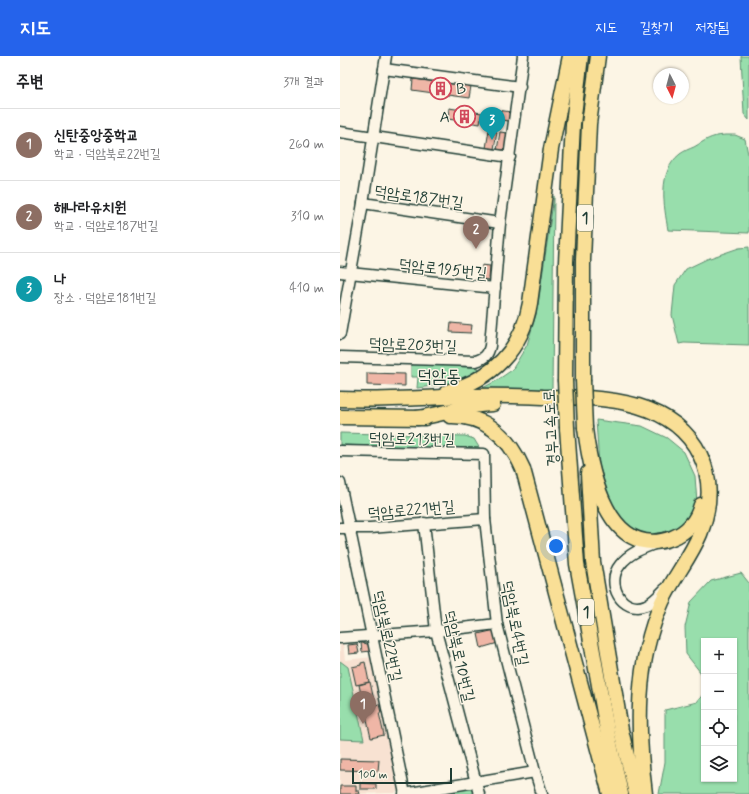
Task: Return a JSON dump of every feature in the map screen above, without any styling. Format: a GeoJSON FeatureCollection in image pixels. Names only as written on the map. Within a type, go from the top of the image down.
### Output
{"type":"FeatureCollection","features":[{"type":"Feature","properties":{"kind":"highway"},"geometry":{"type":"LineString","coordinates":[[423,398],[463,387],[486,375],[502,361],[521,335],[528,314],[551,149],[570,56]]}},
{"type":"Feature","properties":{"kind":"highway","name":"경부고속도로"},"geometry":{"type":"LineString","coordinates":[[581,56],[573,132],[566,262],[565,380],[567,428],[577,564],[608,735],[621,794]]}},
{"type":"Feature","properties":{"kind":"highway","name":"1"},"geometry":{"type":"LineString","coordinates":[[598,56],[590,124],[583,260],[583,380],[585,428],[593,562],[620,730],[636,794]]}},
{"type":"Feature","properties":{"kind":"highway"},"geometry":{"type":"LineString","coordinates":[[340,399],[365,400],[493,396],[594,398],[637,406],[655,412],[669,420],[688,435],[704,462],[709,485],[708,505],[702,529],[695,545],[662,601],[654,622],[645,658],[641,680],[639,727],[640,758],[645,794]]}},
{"type":"Feature","properties":{"kind":"highway"},"geometry":{"type":"LineString","coordinates":[[417,418],[438,415],[482,404],[508,404],[608,407],[638,414],[655,420],[676,435],[687,447],[698,468],[702,488],[700,506],[692,523],[683,532],[664,540],[651,541],[639,539],[627,533],[612,519],[602,500],[589,455],[585,428]]}},
{"type":"Feature","properties":{"kind":"highway"},"geometry":{"type":"LineString","coordinates":[[340,417],[417,418],[460,416],[480,421],[498,432],[519,459],[529,486],[610,794]]}},
{"type":"Feature","properties":{"kind":"street"},"geometry":{"type":"LineString","coordinates":[[340,334],[363,203],[386,56]]}},
{"type":"Feature","properties":{"kind":"street"},"geometry":{"type":"LineString","coordinates":[[495,288],[500,223],[520,87],[523,56]]}},
{"type":"Feature","properties":{"kind":"street"},"geometry":{"type":"LineString","coordinates":[[384,68],[520,87]]}},
{"type":"Feature","properties":{"kind":"street"},"geometry":{"type":"LineString","coordinates":[[340,132],[510,158]]}},
{"type":"Feature","properties":{"kind":"street","name":"덕암로187번길"},"geometry":{"type":"LineString","coordinates":[[363,203],[500,223]]}},
{"type":"Feature","properties":{"kind":"street","name":"덕암로195번길"},"geometry":{"type":"LineString","coordinates":[[340,272],[495,288],[490,346],[484,358]]}},
{"type":"Feature","properties":{"kind":"street","name":"덕암로203번길"},"geometry":{"type":"LineString","coordinates":[[340,357],[476,361],[484,358]]}},
{"type":"Feature","properties":{"kind":"street","name":"덕암로213번길"},"geometry":{"type":"LineString","coordinates":[[340,452],[484,454]]}},
{"type":"Feature","properties":{"kind":"street","name":"덕암북로4번길"},"geometry":{"type":"LineString","coordinates":[[484,454],[485,519],[497,624],[542,794]]}},
{"type":"Feature","properties":{"kind":"street","name":"덕암북로22번길"},"geometry":{"type":"LineString","coordinates":[[340,483],[345,528],[372,635],[405,794]]}},
{"type":"Feature","properties":{"kind":"street","name":"덕암로221번길"},"geometry":{"type":"LineString","coordinates":[[345,528],[370,528],[485,519]]}},
{"type":"Feature","properties":{"kind":"street","name":"덕암북로10번길"},"geometry":{"type":"LineString","coordinates":[[424,523],[436,631],[479,794]]}},
{"type":"Feature","properties":{"kind":"street"},"geometry":{"type":"LineString","coordinates":[[664,540],[636,551],[618,566],[615,583],[616,591],[620,599],[626,604],[634,607],[642,606],[654,600],[674,579]]}},
{"type":"Feature","properties":{"kind":"street"},"geometry":{"type":"LineString","coordinates":[[340,638],[436,631],[497,624]]}},
{"type":"Feature","properties":{"kind":"street"},"geometry":{"type":"LineString","coordinates":[[405,794],[535,772]]}},
{"type":"Feature","properties":{"kind":"shaded area"},"geometry":{"type":"Polygon","coordinates":[[[343,643],[345,660],[373,657],[399,788],[395,793],[340,794],[340,644],[343,643]]]}},
{"type":"Feature","properties":{"kind":"green space"},"geometry":{"type":"Polygon","coordinates":[[[741,56],[749,56],[749,120],[744,114],[741,56]]]}},
{"type":"Feature","properties":{"kind":"green space"},"geometry":{"type":"Polygon","coordinates":[[[735,135],[745,139],[749,159],[749,233],[668,230],[664,190],[668,170],[673,161],[682,153],[705,140],[716,136],[735,135]]]}},
{"type":"Feature","properties":{"kind":"green space"},"geometry":{"type":"Polygon","coordinates":[[[554,196],[552,389],[477,391],[496,381],[512,370],[527,345],[537,311],[554,196]]]}},
{"type":"Feature","properties":{"kind":"green space"},"geometry":{"type":"Polygon","coordinates":[[[749,247],[749,345],[679,344],[672,315],[675,285],[686,269],[707,259],[739,248],[749,247]]]}},
{"type":"Feature","properties":{"kind":"green space"},"geometry":{"type":"Polygon","coordinates":[[[411,363],[479,368],[466,378],[449,384],[417,388],[418,377],[411,377],[411,363]]]}},
{"type":"Feature","properties":{"kind":"green space"},"geometry":{"type":"Polygon","coordinates":[[[596,420],[642,426],[667,438],[684,452],[695,476],[697,503],[688,522],[669,534],[652,537],[629,528],[613,508],[599,465],[596,420]]]}},
{"type":"Feature","properties":{"kind":"green space"},"geometry":{"type":"Polygon","coordinates":[[[340,433],[465,436],[474,439],[480,449],[340,445],[340,433]]]}},
{"type":"Feature","properties":{"kind":"green space"},"geometry":{"type":"Polygon","coordinates":[[[741,573],[749,583],[749,794],[659,794],[665,762],[665,710],[697,702],[701,697],[701,782],[737,782],[737,638],[701,638],[701,673],[686,654],[685,627],[691,602],[711,581],[741,573]]]}},
{"type":"Feature","properties":{"kind":"green space"},"geometry":{"type":"Polygon","coordinates":[[[340,661],[348,667],[364,740],[340,739],[340,661]]]}},
{"type":"Feature","properties":{"kind":"green space"},"geometry":{"type":"Polygon","coordinates":[[[471,787],[474,789],[476,794],[434,794],[471,787]]]}},
{"type":"Feature","properties":{"kind":"building","name":"B"},"geometry":{"type":"Polygon","coordinates":[[[413,79],[471,86],[469,98],[412,90],[413,79]]]}},
{"type":"Feature","properties":{"kind":"building","name":"A"},"geometry":{"type":"Polygon","coordinates":[[[449,108],[482,113],[480,124],[448,119],[449,108]]]}},
{"type":"Feature","properties":{"kind":"building"},"geometry":{"type":"Polygon","coordinates":[[[491,109],[511,112],[510,121],[500,120],[500,126],[489,125],[491,109]]]}},
{"type":"Feature","properties":{"kind":"building"},"geometry":{"type":"Polygon","coordinates":[[[489,130],[497,132],[494,149],[486,148],[489,130]]]}},
{"type":"Feature","properties":{"kind":"building"},"geometry":{"type":"Polygon","coordinates":[[[500,132],[507,133],[505,148],[501,151],[497,150],[500,132]]]}},
{"type":"Feature","properties":{"kind":"building"},"geometry":{"type":"Polygon","coordinates":[[[482,265],[490,266],[489,280],[481,279],[482,265]]]}},
{"type":"Feature","properties":{"kind":"building"},"geometry":{"type":"Polygon","coordinates":[[[451,323],[472,325],[471,333],[450,332],[451,323]]]}},
{"type":"Feature","properties":{"kind":"building"},"geometry":{"type":"Polygon","coordinates":[[[367,373],[405,374],[405,386],[367,385],[367,373]]]}},
{"type":"Feature","properties":{"kind":"building"},"geometry":{"type":"Polygon","coordinates":[[[495,630],[498,643],[481,648],[478,634],[495,630]]]}},
{"type":"Feature","properties":{"kind":"building"},"geometry":{"type":"Polygon","coordinates":[[[361,643],[370,645],[371,651],[362,652],[361,643]]]}},
{"type":"Feature","properties":{"kind":"building"},"geometry":{"type":"Polygon","coordinates":[[[357,644],[359,653],[349,654],[348,645],[357,644]]]}},
{"type":"Feature","properties":{"kind":"building"},"geometry":{"type":"Polygon","coordinates":[[[365,662],[369,682],[356,685],[352,667],[361,665],[361,663],[365,662]]]}},
{"type":"Feature","properties":{"kind":"building"},"geometry":{"type":"Polygon","coordinates":[[[370,682],[375,705],[379,704],[381,713],[379,713],[384,735],[371,738],[359,685],[370,682]]]}},
{"type":"Feature","properties":{"kind":"building"},"geometry":{"type":"Polygon","coordinates":[[[340,759],[379,760],[378,771],[340,770],[340,759]]]}},
{"type":"Feature","properties":{"kind":"building"},"geometry":{"type":"Polygon","coordinates":[[[360,783],[376,784],[376,789],[360,789],[360,783]]]}},
{"type":"Feature","properties":{"kind":"building"},"geometry":{"type":"Polygon","coordinates":[[[340,786],[356,786],[356,791],[359,791],[360,794],[340,794],[340,786]]]}},
{"type":"Feature","properties":{"kind":"place","name":"B"},"geometry":{"type":"Point","coordinates":[441,88]}},
{"type":"Feature","properties":{"kind":"place","name":"A"},"geometry":{"type":"Point","coordinates":[465,116]}},
{"type":"Feature","properties":{"kind":"place","name":"나"},"geometry":{"type":"Point","coordinates":[492,140]}},
{"type":"Feature","properties":{"kind":"place","name":"해나라유치원"},"geometry":{"type":"Point","coordinates":[476,249]}},
{"type":"Feature","properties":{"kind":"place","name":"신탄중앙중학교"},"geometry":{"type":"Point","coordinates":[363,724]}},
{"type":"Feature","properties":{"kind":"district","name":"덕암동"},"geometry":{"type":"Point","coordinates":[439,376]}}]}
